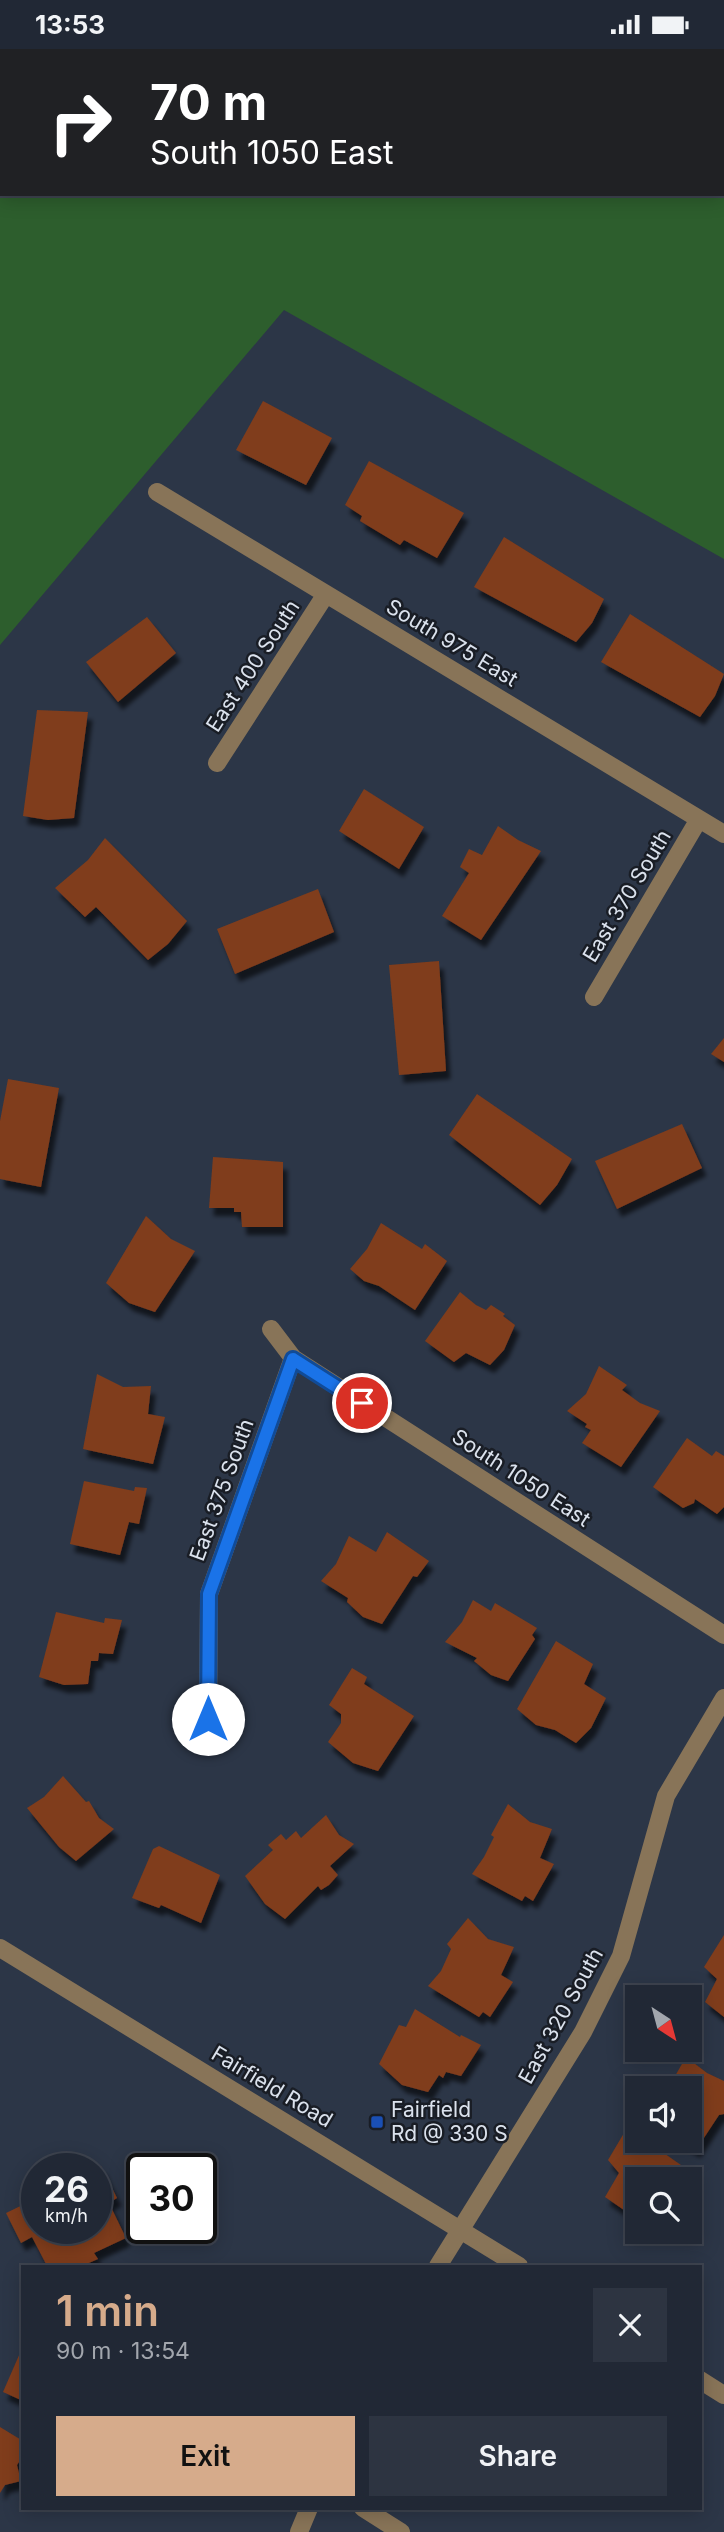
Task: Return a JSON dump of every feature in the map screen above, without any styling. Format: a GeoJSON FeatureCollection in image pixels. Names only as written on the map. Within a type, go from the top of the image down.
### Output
{"type":"FeatureCollection","features":[{"type":"Feature","properties":{"kind":"street","name":"South 975 East"},"geometry":{"type":"LineString","coordinates":[[157,492],[724,834]]}},
{"type":"Feature","properties":{"kind":"street","name":"East 400 South"},"geometry":{"type":"LineString","coordinates":[[217,763],[326,594]]}},
{"type":"Feature","properties":{"kind":"street","name":"East 370 South"},"geometry":{"type":"LineString","coordinates":[[594,997],[699,819]]}},
{"type":"Feature","properties":{"kind":"street"},"geometry":{"type":"LineString","coordinates":[[271,1329],[293,1359]]}},
{"type":"Feature","properties":{"kind":"street","name":"South 1050 East"},"geometry":{"type":"LineString","coordinates":[[293,1359],[724,1635]]}},
{"type":"Feature","properties":{"kind":"street","name":"East 375 South"},"geometry":{"type":"LineString","coordinates":[[208,1719],[209,1594],[293,1359]]}},
{"type":"Feature","properties":{"kind":"street","name":"East 320 South"},"geometry":{"type":"LineString","coordinates":[[439,2265],[583,2032],[621,1956],[666,1795],[724,1698]]}},
{"type":"Feature","properties":{"kind":"street","name":"Fairfield Road"},"geometry":{"type":"LineString","coordinates":[[0,1948],[517,2265]]}},
{"type":"Feature","properties":{"kind":"street"},"geometry":{"type":"LineString","coordinates":[[702,2381],[724,2395]]}},
{"type":"Feature","properties":{"kind":"street"},"geometry":{"type":"LineString","coordinates":[[299,2532],[308,2510]]}},
{"type":"Feature","properties":{"kind":"street"},"geometry":{"type":"LineString","coordinates":[[366,2510],[401,2532]]}},
{"type":"Feature","properties":{"kind":"green space"},"geometry":{"type":"Polygon","coordinates":[[[0,196],[724,196],[724,559],[284,310],[0,645],[0,196]]]}},
{"type":"Feature","properties":{"kind":"building"},"geometry":{"type":"Polygon","coordinates":[[[263,401],[332,438],[306,485],[236,450],[263,401]]]}},
{"type":"Feature","properties":{"kind":"building"},"geometry":{"type":"Polygon","coordinates":[[[369,461],[464,513],[437,558],[404,540],[400,545],[360,521],[362,516],[345,505],[369,461]]]}},
{"type":"Feature","properties":{"kind":"building"},"geometry":{"type":"Polygon","coordinates":[[[504,537],[604,599],[592,623],[576,642],[474,587],[504,537]]]}},
{"type":"Feature","properties":{"kind":"building"},"geometry":{"type":"Polygon","coordinates":[[[630,614],[724,674],[715,696],[700,717],[601,662],[630,614]]]}},
{"type":"Feature","properties":{"kind":"building"},"geometry":{"type":"Polygon","coordinates":[[[147,617],[176,653],[118,702],[86,662],[147,617]]]}},
{"type":"Feature","properties":{"kind":"building"},"geometry":{"type":"Polygon","coordinates":[[[37,710],[88,712],[74,818],[48,820],[23,816],[37,710]]]}},
{"type":"Feature","properties":{"kind":"building"},"geometry":{"type":"Polygon","coordinates":[[[364,789],[424,827],[399,869],[339,831],[364,789]]]}},
{"type":"Feature","properties":{"kind":"building"},"geometry":{"type":"Polygon","coordinates":[[[498,826],[541,851],[481,940],[442,916],[469,873],[460,867],[469,849],[482,855],[498,826]]]}},
{"type":"Feature","properties":{"kind":"building"},"geometry":{"type":"Polygon","coordinates":[[[105,838],[187,921],[168,944],[148,960],[96,907],[85,917],[55,888],[88,860],[105,838]]]}},
{"type":"Feature","properties":{"kind":"building"},"geometry":{"type":"Polygon","coordinates":[[[318,889],[334,932],[235,974],[217,929],[318,889]]]}},
{"type":"Feature","properties":{"kind":"building"},"geometry":{"type":"Polygon","coordinates":[[[439,961],[446,1071],[399,1075],[389,965],[439,961]]]}},
{"type":"Feature","properties":{"kind":"building"},"geometry":{"type":"Polygon","coordinates":[[[724,1038],[724,1062],[711,1054],[724,1038]]]}},
{"type":"Feature","properties":{"kind":"building"},"geometry":{"type":"Polygon","coordinates":[[[8,1079],[59,1088],[41,1187],[0,1179],[0,1121],[8,1079]]]}},
{"type":"Feature","properties":{"kind":"building"},"geometry":{"type":"Polygon","coordinates":[[[477,1094],[572,1159],[557,1185],[540,1205],[449,1135],[477,1094]]]}},
{"type":"Feature","properties":{"kind":"building"},"geometry":{"type":"Polygon","coordinates":[[[682,1124],[702,1168],[617,1209],[595,1161],[682,1124]]]}},
{"type":"Feature","properties":{"kind":"building"},"geometry":{"type":"Polygon","coordinates":[[[213,1157],[283,1162],[283,1227],[242,1227],[241,1212],[234,1212],[234,1208],[209,1208],[213,1157]]]}},
{"type":"Feature","properties":{"kind":"building"},"geometry":{"type":"Polygon","coordinates":[[[146,1216],[171,1239],[195,1251],[155,1312],[129,1303],[106,1283],[146,1216]]]}},
{"type":"Feature","properties":{"kind":"building"},"geometry":{"type":"Polygon","coordinates":[[[381,1223],[422,1249],[425,1244],[447,1261],[415,1310],[379,1286],[364,1281],[350,1269],[367,1249],[381,1223]]]}},
{"type":"Feature","properties":{"kind":"building"},"geometry":{"type":"Polygon","coordinates":[[[460,1292],[486,1310],[491,1305],[515,1325],[504,1350],[490,1365],[466,1353],[454,1362],[425,1341],[460,1292]]]}},
{"type":"Feature","properties":{"kind":"building"},"geometry":{"type":"Polygon","coordinates":[[[599,1366],[627,1385],[622,1390],[640,1403],[660,1411],[621,1467],[582,1443],[591,1430],[585,1427],[587,1424],[567,1411],[586,1394],[599,1366]]]}},
{"type":"Feature","properties":{"kind":"building"},"geometry":{"type":"Polygon","coordinates":[[[97,1374],[123,1387],[151,1386],[148,1414],[165,1417],[153,1464],[83,1449],[97,1374]]]}},
{"type":"Feature","properties":{"kind":"building"},"geometry":{"type":"Polygon","coordinates":[[[687,1438],[712,1456],[716,1451],[724,1456],[724,1507],[717,1514],[695,1499],[694,1503],[683,1508],[653,1487],[687,1438]]]}},
{"type":"Feature","properties":{"kind":"building"},"geometry":{"type":"Polygon","coordinates":[[[84,1481],[134,1491],[135,1487],[147,1488],[139,1524],[129,1522],[120,1555],[70,1544],[84,1481]]]}},
{"type":"Feature","properties":{"kind":"building"},"geometry":{"type":"Polygon","coordinates":[[[387,1532],[429,1561],[417,1577],[413,1576],[382,1624],[363,1617],[347,1602],[348,1598],[321,1581],[336,1564],[349,1536],[376,1552],[387,1532]]]}},
{"type":"Feature","properties":{"kind":"building"},"geometry":{"type":"Polygon","coordinates":[[[473,1600],[491,1611],[495,1603],[537,1628],[532,1635],[535,1639],[508,1681],[491,1675],[474,1661],[477,1658],[445,1642],[462,1622],[473,1600]]]}},
{"type":"Feature","properties":{"kind":"building"},"geometry":{"type":"Polygon","coordinates":[[[56,1612],[104,1623],[105,1618],[122,1620],[113,1654],[99,1653],[98,1661],[91,1661],[88,1684],[64,1685],[39,1677],[56,1612]]]}},
{"type":"Feature","properties":{"kind":"building"},"geometry":{"type":"Polygon","coordinates":[[[556,1641],[593,1664],[584,1684],[606,1698],[591,1728],[576,1743],[555,1730],[536,1725],[517,1709],[556,1641]]]}},
{"type":"Feature","properties":{"kind":"building"},"geometry":{"type":"Polygon","coordinates":[[[352,1668],[367,1677],[364,1684],[414,1716],[378,1771],[353,1763],[328,1742],[341,1723],[341,1714],[329,1705],[352,1668]]]}},
{"type":"Feature","properties":{"kind":"building"},"geometry":{"type":"Polygon","coordinates":[[[63,1776],[86,1802],[89,1801],[99,1818],[114,1829],[76,1861],[59,1847],[27,1808],[44,1797],[63,1776]]]}},
{"type":"Feature","properties":{"kind":"building"},"geometry":{"type":"Polygon","coordinates":[[[508,1804],[530,1822],[552,1829],[540,1858],[554,1864],[533,1901],[525,1896],[522,1901],[472,1874],[484,1857],[494,1837],[491,1835],[508,1804]]]}},
{"type":"Feature","properties":{"kind":"building"},"geometry":{"type":"Polygon","coordinates":[[[326,1815],[339,1835],[354,1844],[330,1866],[338,1875],[329,1885],[321,1890],[318,1886],[285,1919],[265,1904],[245,1876],[273,1850],[268,1845],[281,1834],[286,1840],[296,1831],[301,1838],[326,1815]]]}},
{"type":"Feature","properties":{"kind":"building"},"geometry":{"type":"Polygon","coordinates":[[[159,1846],[220,1875],[201,1923],[161,1905],[159,1908],[132,1898],[153,1849],[159,1846]]]}},
{"type":"Feature","properties":{"kind":"building"},"geometry":{"type":"Polygon","coordinates":[[[468,1918],[488,1939],[514,1947],[501,1975],[513,1982],[490,2017],[483,2012],[479,2017],[428,1986],[441,1971],[451,1949],[447,1944],[468,1918]]]}},
{"type":"Feature","properties":{"kind":"building"},"geometry":{"type":"Polygon","coordinates":[[[724,1935],[724,2017],[705,2002],[717,1979],[704,1967],[724,1935]]]}},
{"type":"Feature","properties":{"kind":"building"},"geometry":{"type":"Polygon","coordinates":[[[415,2009],[460,2037],[461,2035],[481,2045],[461,2076],[446,2072],[443,2078],[439,2075],[428,2092],[402,2085],[379,2064],[399,2025],[406,2027],[415,2009]]]}},
{"type":"Feature","properties":{"kind":"building"},"geometry":{"type":"Polygon","coordinates":[[[683,2062],[693,2062],[724,2081],[724,2114],[719,2115],[702,2141],[702,2076],[675,2076],[683,2062]]]}},
{"type":"Feature","properties":{"kind":"building"},"geometry":{"type":"Polygon","coordinates":[[[625,2131],[625,2153],[664,2153],[681,2165],[625,2167],[625,2211],[605,2197],[619,2173],[608,2160],[625,2131]]]}},
{"type":"Feature","properties":{"kind":"building"},"geometry":{"type":"Polygon","coordinates":[[[112,2188],[117,2198],[112,2201],[112,2188]]]}},
{"type":"Feature","properties":{"kind":"building"},"geometry":{"type":"Polygon","coordinates":[[[21,2206],[21,2243],[6,2213],[21,2206]]]}},
{"type":"Feature","properties":{"kind":"building"},"geometry":{"type":"Polygon","coordinates":[[[112,2209],[126,2238],[94,2253],[98,2259],[84,2265],[46,2265],[36,2244],[112,2244],[112,2209]]]}},
{"type":"Feature","properties":{"kind":"building"},"geometry":{"type":"Polygon","coordinates":[[[21,2351],[21,2400],[3,2392],[21,2351]]]}},
{"type":"Feature","properties":{"kind":"building"},"geometry":{"type":"Polygon","coordinates":[[[0,2427],[21,2440],[21,2459],[17,2465],[21,2481],[5,2485],[0,2493],[0,2427]]]}},
{"type":"Feature","properties":{"kind":"place","name":"Fairfield Rd @ 330 S"},"geometry":{"type":"Point","coordinates":[377,2122]}},
{"type":"Feature","properties":{"kind":"route"},"geometry":{"type":"LineString","coordinates":[[208,1719],[209,1594],[293,1359],[362,1403]]}}]}
